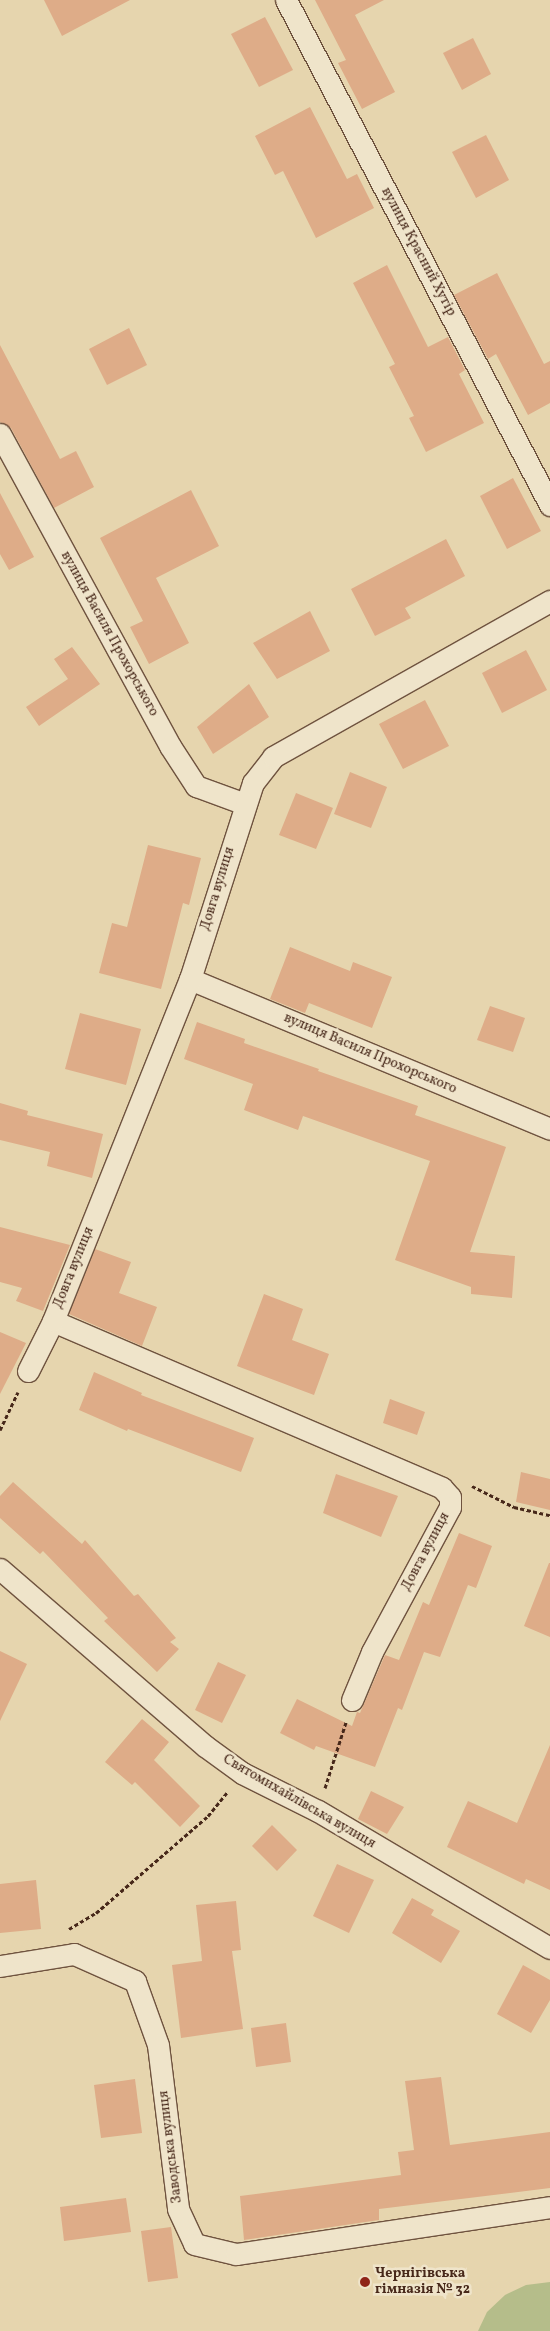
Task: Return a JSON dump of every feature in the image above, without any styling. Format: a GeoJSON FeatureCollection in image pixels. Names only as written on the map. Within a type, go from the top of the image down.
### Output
{"type":"FeatureCollection","features":[{"type":"Feature","properties":{"kind":"street","name":"вулиця Красний Хутір"},"geometry":{"type":"LineString","coordinates":[[286,0],[550,505]]}},
{"type":"Feature","properties":{"kind":"street","name":"вулиця Василя Прохорського"},"geometry":{"type":"LineString","coordinates":[[0,434],[170,746],[196,786],[245,804]]}},
{"type":"Feature","properties":{"kind":"street","name":"Довга вулиця"},"geometry":{"type":"LineString","coordinates":[[28,1371],[53,1321],[190,979],[253,782],[273,757],[550,601]]}},
{"type":"Feature","properties":{"kind":"street","name":"вулиця Василя Прохорського"},"geometry":{"type":"LineString","coordinates":[[190,979],[550,1129]]}},
{"type":"Feature","properties":{"kind":"street","name":"Довга вулиця"},"geometry":{"type":"LineString","coordinates":[[53,1321],[442,1488],[450,1497],[450,1507],[372,1652],[352,1700]]}},
{"type":"Feature","properties":{"kind":"street","name":"Святомихайлівська вулиця"},"geometry":{"type":"LineString","coordinates":[[0,1569],[205,1746],[242,1773],[318,1811],[550,1948]]}},
{"type":"Feature","properties":{"kind":"street","name":"Заводська вулиця"},"geometry":{"type":"LineString","coordinates":[[0,1966],[74,1954],[135,1981],[158,2045],[178,2209],[194,2244],[236,2254],[550,2207]]}},
{"type":"Feature","properties":{"kind":"path"},"geometry":{"type":"LineString","coordinates":[[0,1430],[28,1371]]}},
{"type":"Feature","properties":{"kind":"path"},"geometry":{"type":"LineString","coordinates":[[318,1811],[352,1700]]}},
{"type":"Feature","properties":{"kind":"path"},"geometry":{"type":"LineString","coordinates":[[96,1913],[208,1816],[242,1773]]}},
{"type":"Feature","properties":{"kind":"green space"},"geometry":{"type":"Polygon","coordinates":[[[550,2282],[550,2331],[478,2331],[487,2312],[505,2295],[526,2285],[550,2282]]]}},
{"type":"Feature","properties":{"kind":"building"},"geometry":{"type":"Polygon","coordinates":[[[44,0],[130,0],[62,36],[44,0]]]}},
{"type":"Feature","properties":{"kind":"building"},"geometry":{"type":"Polygon","coordinates":[[[315,0],[384,0],[355,15],[395,92],[362,109],[338,63],[346,60],[315,0]]]}},
{"type":"Feature","properties":{"kind":"building"},"geometry":{"type":"Polygon","coordinates":[[[265,17],[293,70],[259,87],[231,34],[265,17]]]}},
{"type":"Feature","properties":{"kind":"building"},"geometry":{"type":"Polygon","coordinates":[[[473,38],[491,74],[462,90],[443,53],[473,38]]]}},
{"type":"Feature","properties":{"kind":"building"},"geometry":{"type":"Polygon","coordinates":[[[310,107],[347,179],[357,174],[374,208],[316,238],[283,171],[275,175],[255,136],[310,107]]]}},
{"type":"Feature","properties":{"kind":"building"},"geometry":{"type":"Polygon","coordinates":[[[486,135],[509,180],[476,198],[452,152],[486,135]]]}},
{"type":"Feature","properties":{"kind":"building"},"geometry":{"type":"Polygon","coordinates":[[[387,265],[428,347],[448,337],[465,370],[459,374],[484,423],[426,452],[409,418],[414,416],[389,367],[395,364],[353,283],[387,265]]]}},
{"type":"Feature","properties":{"kind":"building"},"geometry":{"type":"Polygon","coordinates":[[[497,273],[544,364],[550,361],[550,403],[528,415],[496,354],[488,359],[454,295],[497,273]]]}},
{"type":"Feature","properties":{"kind":"building"},"geometry":{"type":"Polygon","coordinates":[[[129,328],[147,365],[107,385],[89,349],[129,328]]]}},
{"type":"Feature","properties":{"kind":"building"},"geometry":{"type":"Polygon","coordinates":[[[0,345],[60,459],[76,451],[94,487],[54,508],[11,428],[0,422],[0,345]]]}},
{"type":"Feature","properties":{"kind":"building"},"geometry":{"type":"Polygon","coordinates":[[[513,478],[541,531],[507,549],[480,496],[513,478]]]}},
{"type":"Feature","properties":{"kind":"building"},"geometry":{"type":"Polygon","coordinates":[[[191,490],[219,546],[156,578],[189,643],[149,664],[130,627],[143,621],[100,538],[191,490]]]}},
{"type":"Feature","properties":{"kind":"building"},"geometry":{"type":"Polygon","coordinates":[[[0,493],[34,557],[9,570],[0,554],[0,493]]]}},
{"type":"Feature","properties":{"kind":"building"},"geometry":{"type":"Polygon","coordinates":[[[446,539],[465,576],[405,608],[411,618],[375,636],[351,589],[446,539]]]}},
{"type":"Feature","properties":{"kind":"building"},"geometry":{"type":"Polygon","coordinates":[[[310,611],[330,651],[277,679],[253,643],[310,611]]]}},
{"type":"Feature","properties":{"kind":"building"},"geometry":{"type":"Polygon","coordinates":[[[72,647],[100,684],[39,726],[26,707],[68,679],[54,659],[72,647]]]}},
{"type":"Feature","properties":{"kind":"building"},"geometry":{"type":"Polygon","coordinates":[[[526,650],[547,690],[502,713],[482,673],[526,650]]]}},
{"type":"Feature","properties":{"kind":"building"},"geometry":{"type":"Polygon","coordinates":[[[249,684],[269,717],[213,754],[197,727],[249,684]]]}},
{"type":"Feature","properties":{"kind":"building"},"geometry":{"type":"Polygon","coordinates":[[[425,700],[449,746],[403,769],[379,724],[425,700]]]}},
{"type":"Feature","properties":{"kind":"building"},"geometry":{"type":"Polygon","coordinates":[[[350,772],[387,787],[371,828],[334,814],[350,772]]]}},
{"type":"Feature","properties":{"kind":"building"},"geometry":{"type":"Polygon","coordinates":[[[296,793],[333,808],[316,849],[279,835],[296,793]]]}},
{"type":"Feature","properties":{"kind":"building"},"geometry":{"type":"Polygon","coordinates":[[[148,845],[201,858],[189,905],[183,903],[161,989],[99,973],[112,923],[127,927],[148,845]]]}},
{"type":"Feature","properties":{"kind":"building"},"geometry":{"type":"Polygon","coordinates":[[[290,947],[350,971],[353,962],[392,977],[372,1028],[309,1003],[305,1013],[270,999],[290,947]]]}},
{"type":"Feature","properties":{"kind":"building"},"geometry":{"type":"Polygon","coordinates":[[[490,1006],[525,1018],[513,1052],[477,1040],[490,1006]]]}},
{"type":"Feature","properties":{"kind":"building"},"geometry":{"type":"Polygon","coordinates":[[[80,1013],[141,1029],[126,1085],[65,1069],[80,1013]]]}},
{"type":"Feature","properties":{"kind":"building"},"geometry":{"type":"Polygon","coordinates":[[[197,1022],[245,1039],[244,1043],[418,1106],[415,1115],[506,1147],[470,1252],[515,1256],[512,1298],[471,1294],[471,1287],[395,1260],[430,1161],[303,1116],[298,1130],[244,1110],[253,1084],[184,1059],[197,1022]]]}},
{"type":"Feature","properties":{"kind":"building"},"geometry":{"type":"Polygon","coordinates":[[[0,1103],[28,1111],[27,1115],[103,1134],[92,1178],[47,1166],[50,1152],[0,1140],[0,1103]]]}},
{"type":"Feature","properties":{"kind":"building"},"geometry":{"type":"Polygon","coordinates":[[[0,1227],[70,1245],[43,1311],[16,1301],[22,1288],[0,1282],[0,1227]]]}},
{"type":"Feature","properties":{"kind":"building"},"geometry":{"type":"Polygon","coordinates":[[[95,1249],[131,1262],[119,1293],[157,1307],[142,1346],[69,1314],[95,1249]]]}},
{"type":"Feature","properties":{"kind":"building"},"geometry":{"type":"Polygon","coordinates":[[[264,1294],[303,1309],[292,1340],[329,1354],[314,1395],[237,1366],[264,1294]]]}},
{"type":"Feature","properties":{"kind":"building"},"geometry":{"type":"Polygon","coordinates":[[[0,1332],[26,1343],[0,1394],[0,1332]]]}},
{"type":"Feature","properties":{"kind":"building"},"geometry":{"type":"Polygon","coordinates":[[[94,1372],[142,1393],[141,1395],[254,1438],[241,1472],[128,1429],[127,1431],[79,1410],[94,1372]]]}},
{"type":"Feature","properties":{"kind":"building"},"geometry":{"type":"Polygon","coordinates":[[[390,1399],[425,1412],[417,1435],[383,1423],[390,1399]]]}},
{"type":"Feature","properties":{"kind":"building"},"geometry":{"type":"Polygon","coordinates":[[[521,1472],[550,1479],[550,1510],[516,1502],[521,1472]]]}},
{"type":"Feature","properties":{"kind":"building"},"geometry":{"type":"Polygon","coordinates":[[[336,1474],[398,1496],[381,1537],[323,1513],[336,1474]]]}},
{"type":"Feature","properties":{"kind":"building"},"geometry":{"type":"Polygon","coordinates":[[[13,1482],[82,1544],[85,1540],[134,1596],[138,1594],[176,1638],[170,1642],[179,1649],[157,1672],[104,1621],[108,1618],[43,1551],[40,1554],[0,1518],[0,1496],[13,1482]]]}},
{"type":"Feature","properties":{"kind":"building"},"geometry":{"type":"Polygon","coordinates":[[[459,1533],[492,1546],[476,1588],[468,1585],[440,1657],[424,1652],[402,1710],[398,1708],[375,1767],[316,1746],[314,1750],[280,1733],[297,1699],[352,1726],[357,1712],[360,1713],[385,1655],[399,1660],[423,1602],[429,1605],[459,1533]]]}},
{"type":"Feature","properties":{"kind":"building"},"geometry":{"type":"Polygon","coordinates":[[[550,1563],[550,1637],[524,1626],[550,1563]]]}},
{"type":"Feature","properties":{"kind":"building"},"geometry":{"type":"Polygon","coordinates":[[[0,1651],[27,1664],[0,1721],[0,1651]]]}},
{"type":"Feature","properties":{"kind":"building"},"geometry":{"type":"Polygon","coordinates":[[[218,1662],[246,1675],[222,1723],[195,1710],[218,1662]]]}},
{"type":"Feature","properties":{"kind":"building"},"geometry":{"type":"Polygon","coordinates":[[[142,1719],[169,1742],[154,1760],[200,1806],[180,1827],[135,1782],[132,1785],[105,1762],[142,1719]]]}},
{"type":"Feature","properties":{"kind":"building"},"geometry":{"type":"Polygon","coordinates":[[[550,1745],[550,1890],[526,1879],[524,1884],[447,1847],[468,1801],[517,1823],[550,1745]]]}},
{"type":"Feature","properties":{"kind":"building"},"geometry":{"type":"Polygon","coordinates":[[[371,1791],[404,1807],[387,1834],[358,1819],[371,1791]]]}},
{"type":"Feature","properties":{"kind":"building"},"geometry":{"type":"Polygon","coordinates":[[[272,1825],[297,1850],[277,1871],[252,1846],[272,1825]]]}},
{"type":"Feature","properties":{"kind":"building"},"geometry":{"type":"Polygon","coordinates":[[[337,1864],[374,1880],[349,1933],[313,1916],[337,1864]]]}},
{"type":"Feature","properties":{"kind":"building"},"geometry":{"type":"Polygon","coordinates":[[[36,1880],[41,1929],[0,1933],[0,1884],[36,1880]]]}},
{"type":"Feature","properties":{"kind":"building"},"geometry":{"type":"Polygon","coordinates":[[[412,1898],[434,1910],[431,1915],[460,1931],[441,1963],[392,1933],[412,1898]]]}},
{"type":"Feature","properties":{"kind":"building"},"geometry":{"type":"Polygon","coordinates":[[[236,1901],[241,1950],[232,1951],[243,2029],[181,2038],[172,1965],[202,1961],[196,1905],[236,1901]]]}},
{"type":"Feature","properties":{"kind":"building"},"geometry":{"type":"Polygon","coordinates":[[[523,1965],[550,1980],[550,2000],[531,2033],[497,2014],[523,1965]]]}},
{"type":"Feature","properties":{"kind":"building"},"geometry":{"type":"Polygon","coordinates":[[[286,2023],[291,2062],[256,2067],[251,2028],[286,2023]]]}},
{"type":"Feature","properties":{"kind":"building"},"geometry":{"type":"Polygon","coordinates":[[[441,2077],[450,2145],[550,2132],[550,2188],[379,2209],[379,2220],[244,2240],[240,2196],[401,2175],[398,2152],[414,2150],[405,2081],[441,2077]]]}},
{"type":"Feature","properties":{"kind":"building"},"geometry":{"type":"Polygon","coordinates":[[[135,2079],[142,2133],[101,2138],[94,2085],[135,2079]]]}},
{"type":"Feature","properties":{"kind":"building"},"geometry":{"type":"Polygon","coordinates":[[[126,2198],[131,2232],[64,2241],[60,2207],[126,2198]]]}},
{"type":"Feature","properties":{"kind":"building"},"geometry":{"type":"Polygon","coordinates":[[[171,2227],[178,2278],[148,2282],[141,2231],[171,2227]]]}},
{"type":"Feature","properties":{"kind":"place","name":"Чернігівська гімназія № 32"},"geometry":{"type":"Point","coordinates":[365,2282]}}]}
